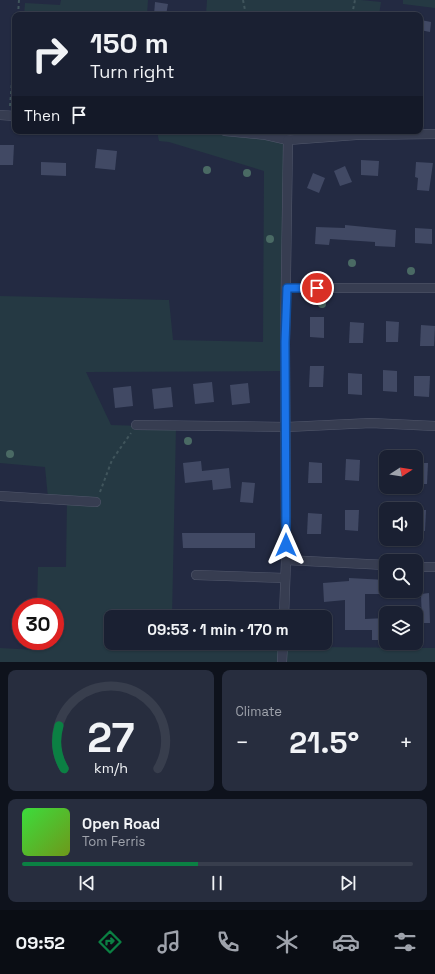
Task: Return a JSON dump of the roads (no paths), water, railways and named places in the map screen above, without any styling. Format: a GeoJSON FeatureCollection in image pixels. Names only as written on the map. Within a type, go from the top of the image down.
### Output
{"type":"FeatureCollection","features":[{"type":"Feature","properties":{"kind":"street"},"geometry":{"type":"LineString","coordinates":[[256,134],[288,140],[356,135],[435,134]]}},
{"type":"Feature","properties":{"kind":"street"},"geometry":{"type":"LineString","coordinates":[[284,610],[286,560],[287,426],[285,342],[288,140]]}},
{"type":"Feature","properties":{"kind":"street"},"geometry":{"type":"LineString","coordinates":[[287,288],[435,288]]}},
{"type":"Feature","properties":{"kind":"street"},"geometry":{"type":"LineString","coordinates":[[136,426],[287,426],[371,423],[435,426]]}},
{"type":"Feature","properties":{"kind":"street"},"geometry":{"type":"LineString","coordinates":[[0,496],[96,502]]}},
{"type":"Feature","properties":{"kind":"street"},"geometry":{"type":"LineString","coordinates":[[286,560],[379,565]]}},
{"type":"Feature","properties":{"kind":"street"},"geometry":{"type":"LineString","coordinates":[[423,567],[435,568]]}},
{"type":"Feature","properties":{"kind":"street"},"geometry":{"type":"LineString","coordinates":[[196,575],[285,578]]}},
{"type":"Feature","properties":{"kind":"street"},"geometry":{"type":"LineString","coordinates":[[282,662],[283,650]]}}]}
